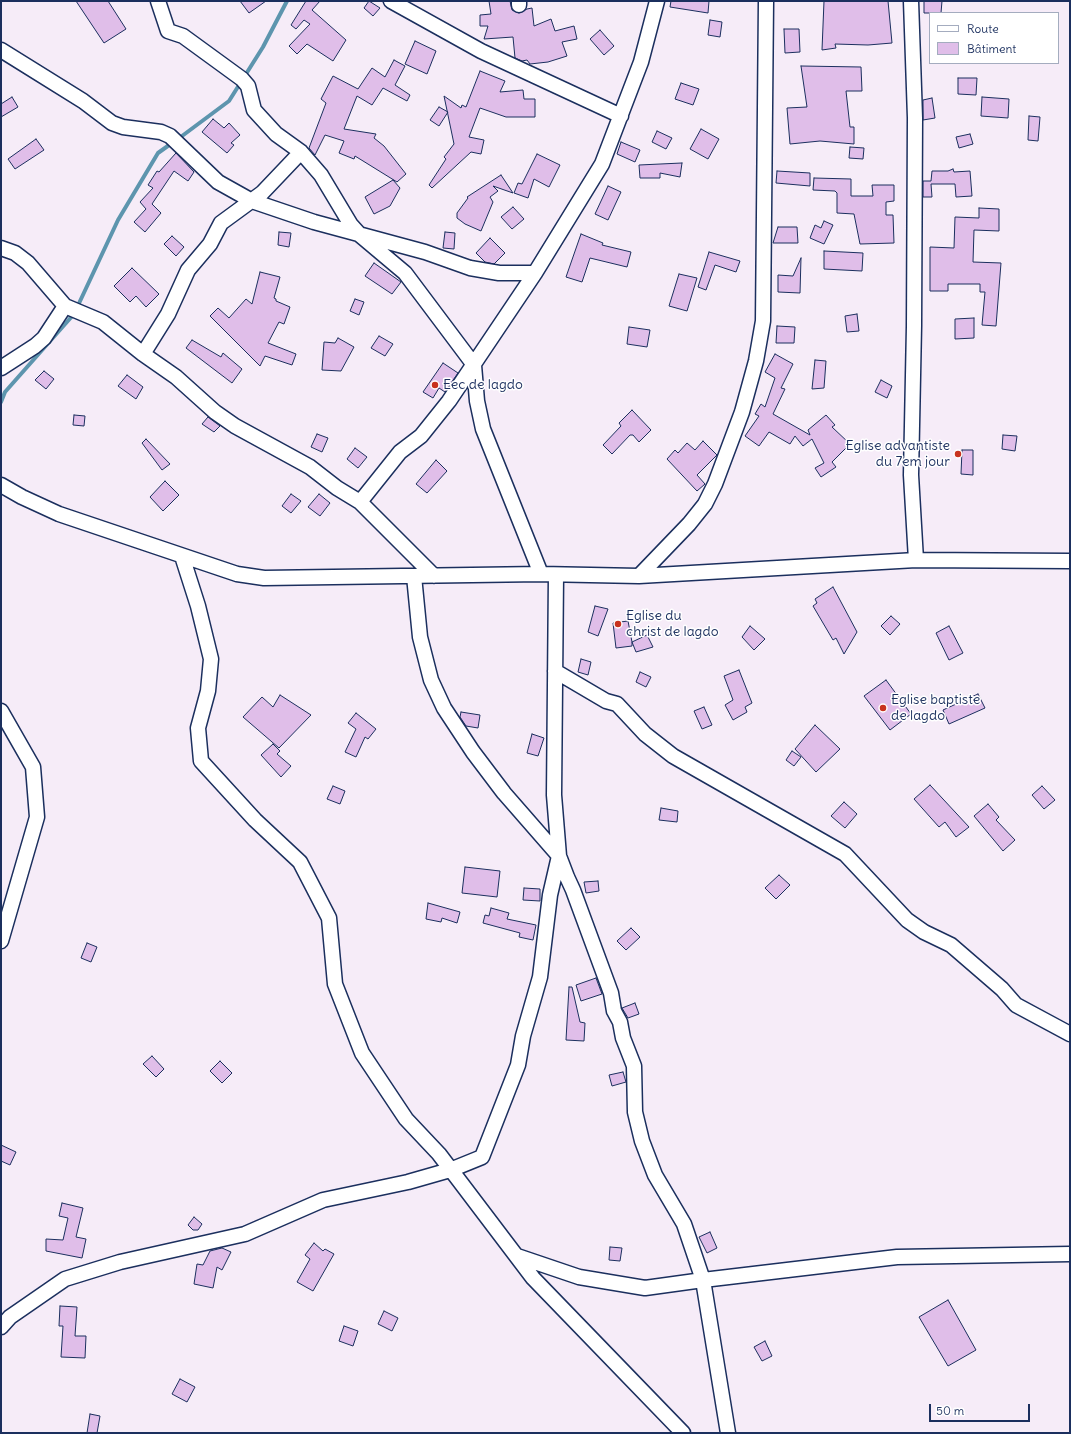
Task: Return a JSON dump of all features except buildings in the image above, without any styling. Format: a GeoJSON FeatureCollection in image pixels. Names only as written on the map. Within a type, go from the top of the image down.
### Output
{"type":"FeatureCollection","features":[{"type":"Feature","properties":{"kind":"street"},"geometry":{"type":"LineString","coordinates":[[158,1],[168,31],[183,36],[242,79],[248,86],[254,110],[276,134],[301,152],[321,175],[341,211],[362,236],[405,273],[474,365],[477,401],[483,429],[541,574]]}},
{"type":"Feature","properties":{"kind":"street"},"geometry":{"type":"LineString","coordinates":[[391,1],[481,51],[621,116]]}},
{"type":"Feature","properties":{"kind":"street"},"geometry":{"type":"LineString","coordinates":[[360,502],[400,452],[425,430],[449,401],[535,273],[602,164],[641,62],[657,1]]}},
{"type":"Feature","properties":{"kind":"street"},"geometry":{"type":"LineString","coordinates":[[639,576],[689,524],[705,504],[715,484],[742,412],[756,361],[763,321],[766,1]]}},
{"type":"Feature","properties":{"kind":"street"},"geometry":{"type":"LineString","coordinates":[[911,1],[915,118],[914,326],[910,475],[916,560]]}},
{"type":"Feature","properties":{"kind":"street"},"geometry":{"type":"LineString","coordinates":[[1,50],[83,102],[112,123],[123,127],[161,132],[170,136],[218,182],[252,201],[362,236],[425,252],[470,268],[499,273],[535,273]]}},
{"type":"Feature","properties":{"kind":"street"},"geometry":{"type":"LineString","coordinates":[[142,354],[168,314],[188,270],[210,244],[221,223],[252,201],[278,177],[301,152]]}},
{"type":"Feature","properties":{"kind":"street"},"geometry":{"type":"LineString","coordinates":[[1,248],[15,253],[28,262],[65,306],[80,314],[103,322],[142,354],[176,377],[215,412],[235,426],[310,467],[337,488],[360,502],[434,576]]}},
{"type":"Feature","properties":{"kind":"street"},"geometry":{"type":"LineString","coordinates":[[1,368],[40,342],[65,306]]}},
{"type":"Feature","properties":{"kind":"street"},"geometry":{"type":"LineString","coordinates":[[1,485],[22,497],[59,514],[237,574],[264,578],[541,574],[639,576],[916,560],[1070,561]]}},
{"type":"Feature","properties":{"kind":"street"},"geometry":{"type":"LineString","coordinates":[[182,556],[198,606],[211,659],[208,691],[198,728],[201,761],[255,820],[300,862],[329,918],[335,984],[362,1053],[406,1118],[450,1170],[533,1278],[683,1433]]}},
{"type":"Feature","properties":{"kind":"street"},"geometry":{"type":"LineString","coordinates":[[556,574],[554,795],[559,856],[567,878],[574,890],[611,993],[614,1011],[620,1022],[623,1038],[634,1066],[635,1112],[642,1141],[656,1175],[684,1224],[702,1280],[728,1433]]}},
{"type":"Feature","properties":{"kind":"street"},"geometry":{"type":"LineString","coordinates":[[414,576],[420,637],[431,680],[444,708],[473,752],[504,793],[559,856]]}},
{"type":"Feature","properties":{"kind":"street"},"geometry":{"type":"LineString","coordinates":[[555,671],[606,701],[618,704],[644,734],[673,756],[845,854],[907,920],[924,932],[951,945],[1002,989],[1016,1005],[1070,1034]]}},
{"type":"Feature","properties":{"kind":"street"},"geometry":{"type":"LineString","coordinates":[[1,711],[33,766],[37,817],[1,941]]}},
{"type":"Feature","properties":{"kind":"street"},"geometry":{"type":"LineString","coordinates":[[1,1327],[10,1317],[65,1279],[120,1262],[245,1234],[323,1200],[408,1182],[450,1170],[482,1157],[518,1065],[523,1036],[540,977],[550,894],[559,856]]}},
{"type":"Feature","properties":{"kind":"street"},"geometry":{"type":"LineString","coordinates":[[517,1256],[579,1277],[645,1288],[897,1257],[1070,1254]]}},
{"type":"Feature","properties":{"kind":"waterway"},"geometry":{"type":"LineString","coordinates":[[178,139],[229,101],[263,47],[287,1]]}},
{"type":"Feature","properties":{"kind":"waterway"},"geometry":{"type":"LineString","coordinates":[[1,402],[5,392],[74,314],[118,220],[158,153],[172,143]]}},
{"type":"Feature","properties":{"kind":"place","name":"Eec de lagdo"},"geometry":{"type":"Point","coordinates":[435,385]}},
{"type":"Feature","properties":{"kind":"place","name":"Eglise advantiste du 7em jour"},"geometry":{"type":"Point","coordinates":[958,454]}},
{"type":"Feature","properties":{"kind":"place","name":"Eglise du christ de lagdo"},"geometry":{"type":"Point","coordinates":[618,624]}},
{"type":"Feature","properties":{"kind":"place","name":"Eglise baptiste de lagdo"},"geometry":{"type":"Point","coordinates":[883,708]}}]}
